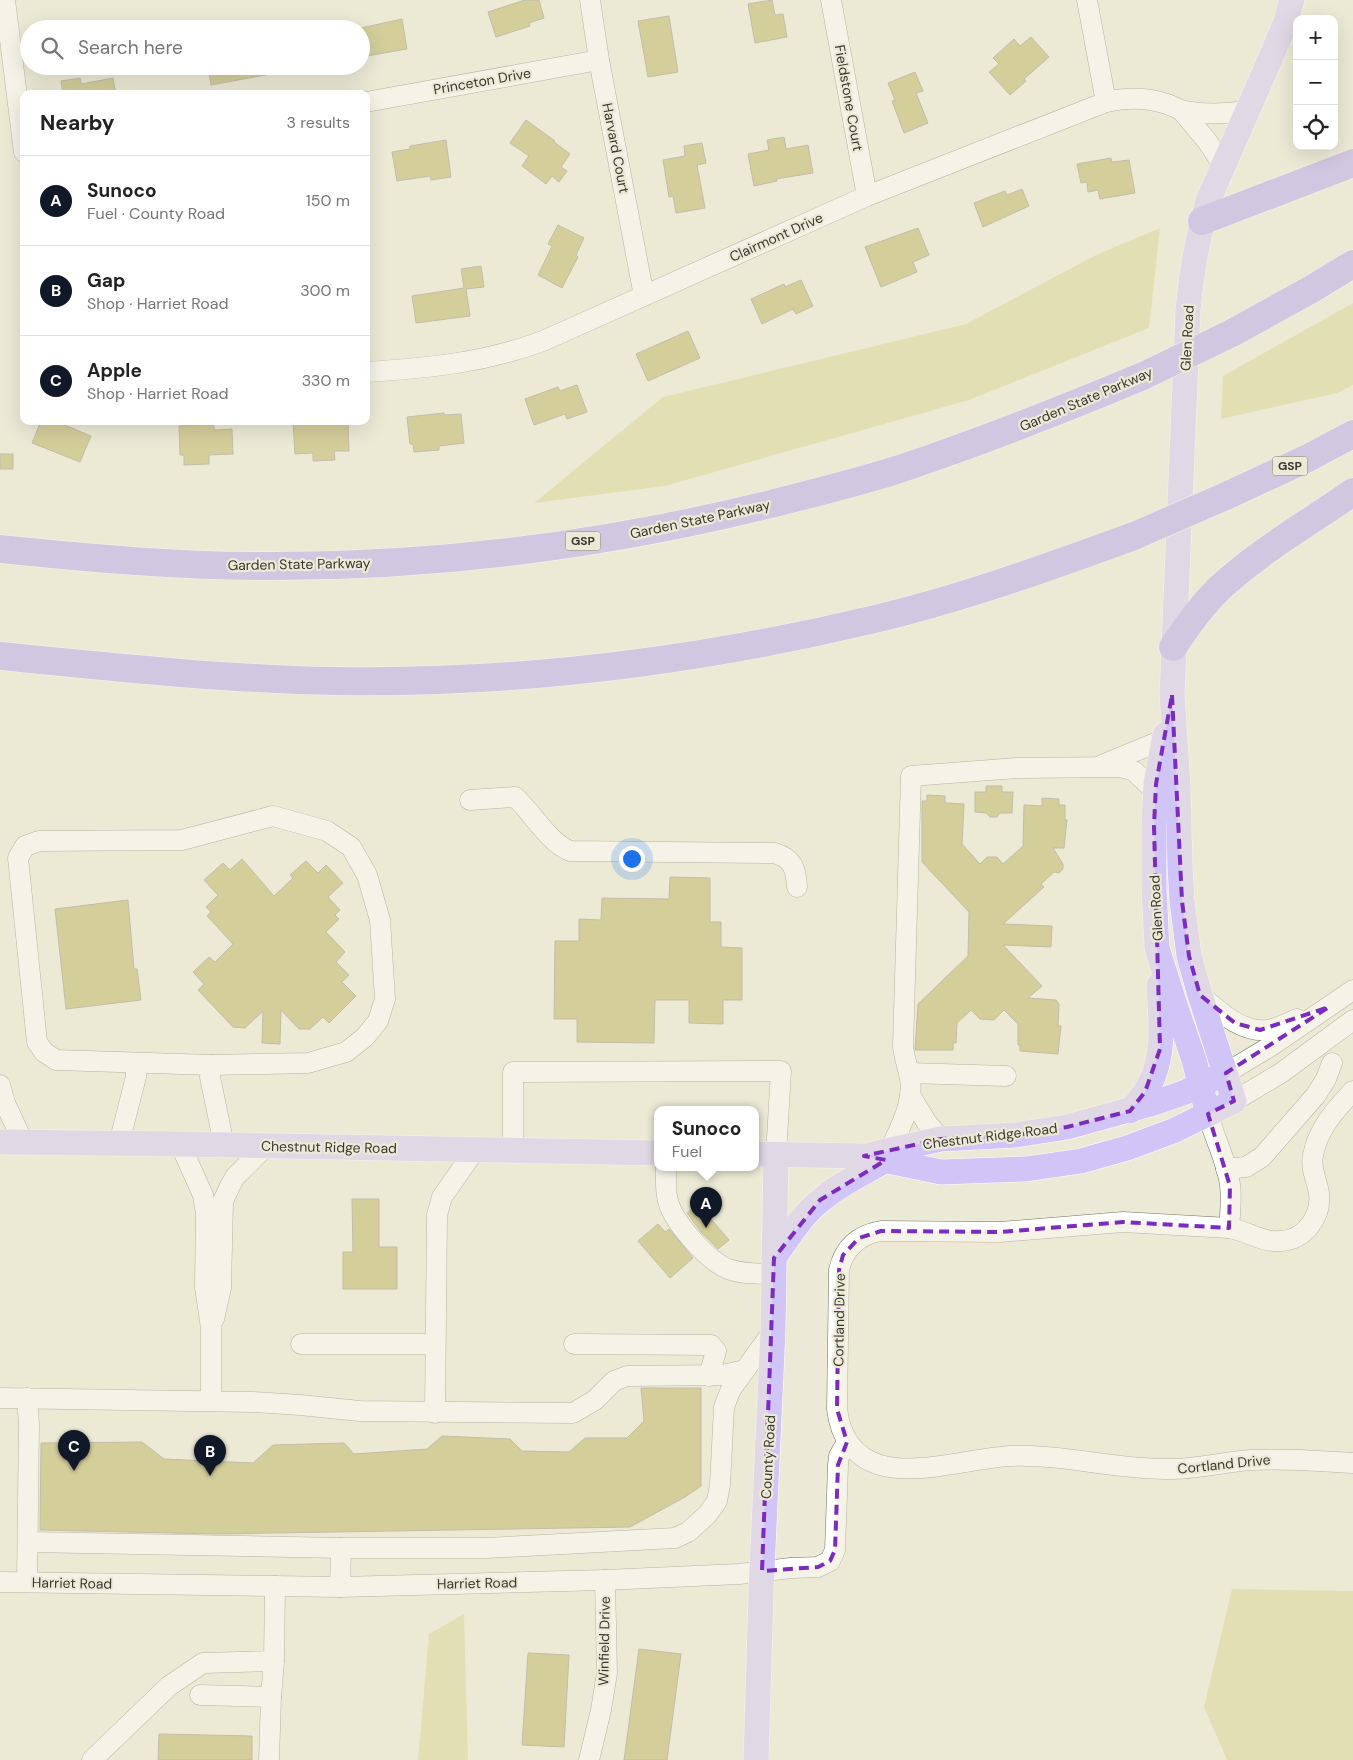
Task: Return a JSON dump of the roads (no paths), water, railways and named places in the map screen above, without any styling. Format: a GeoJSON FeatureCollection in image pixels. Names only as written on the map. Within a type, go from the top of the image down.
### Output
{"type":"FeatureCollection","features":[{"type":"Feature","properties":{"kind":"highway"},"geometry":{"type":"LineString","coordinates":[[1202,221],[1353,162]]}},
{"type":"Feature","properties":{"kind":"highway","name":"Garden State Parkway"},"geometry":{"type":"LineString","coordinates":[[0,549],[85,558],[165,563],[265,566],[356,564],[536,549],[714,518],[887,473],[990,438],[1058,412],[1143,376],[1232,333],[1353,264]]}},
{"type":"Feature","properties":{"kind":"highway","name":"GSP"},"geometry":{"type":"LineString","coordinates":[[0,656],[155,672],[337,681],[473,678],[609,666],[698,654],[788,638],[876,619],[963,595],[1051,567],[1134,536],[1226,496],[1308,458],[1353,434]]}},
{"type":"Feature","properties":{"kind":"highway"},"geometry":{"type":"LineString","coordinates":[[1174,647],[1198,613],[1223,584],[1252,561],[1353,492]]}},
{"type":"Feature","properties":{"kind":"main road","name":"Glen Road"},"geometry":{"type":"LineString","coordinates":[[1234,1101],[1189,956],[1182,901],[1178,785],[1172,695],[1188,310],[1202,221],[1223,165],[1285,24],[1292,0]]}},
{"type":"Feature","properties":{"kind":"main road","name":"Glen Road"},"geometry":{"type":"LineString","coordinates":[[1172,695],[1156,790],[1154,857],[1158,948],[1171,994],[1194,1060],[1208,1114]]}},
{"type":"Feature","properties":{"kind":"main road"},"geometry":{"type":"LineString","coordinates":[[1130,1111],[1150,1083],[1160,1053],[1161,1021],[1158,948]]}},
{"type":"Feature","properties":{"kind":"main road","name":"Chestnut Ridge Road"},"geometry":{"type":"LineString","coordinates":[[880,1156],[941,1139],[990,1137],[1043,1131],[1130,1111],[1176,1096],[1226,1073]]}},
{"type":"Feature","properties":{"kind":"main road","name":"Chestnut Ridge Road"},"geometry":{"type":"LineString","coordinates":[[766,1155],[880,1156],[941,1172],[1007,1170],[1054,1165],[1101,1156],[1127,1148],[1173,1131],[1234,1101]]}},
{"type":"Feature","properties":{"kind":"main road","name":"Chestnut Ridge Road"},"geometry":{"type":"LineString","coordinates":[[12,1142],[654,1153]]}},
{"type":"Feature","properties":{"kind":"main road","name":"County Road"},"geometry":{"type":"LineString","coordinates":[[756,1760],[773,1331],[774,1266],[766,1155]]}},
{"type":"Feature","properties":{"kind":"main road"},"geometry":{"type":"LineString","coordinates":[[774,1266],[801,1221],[820,1200],[880,1156]]}},
{"type":"Feature","properties":{"kind":"street"},"geometry":{"type":"LineString","coordinates":[[4,0],[20,122]]}},
{"type":"Feature","properties":{"kind":"street","name":"Harvard Court"},"geometry":{"type":"LineString","coordinates":[[590,0],[598,60],[644,296]]}},
{"type":"Feature","properties":{"kind":"street","name":"Fieldstone Court"},"geometry":{"type":"LineString","coordinates":[[832,0],[867,196]]}},
{"type":"Feature","properties":{"kind":"street"},"geometry":{"type":"LineString","coordinates":[[1088,0],[1106,102]]}},
{"type":"Feature","properties":{"kind":"street","name":"Princeton Drive"},"geometry":{"type":"LineString","coordinates":[[370,101],[598,60]]}},
{"type":"Feature","properties":{"kind":"street","name":"Clairmont Drive"},"geometry":{"type":"LineString","coordinates":[[370,372],[432,368],[463,363],[512,352],[567,332],[867,196],[1106,102],[1128,98],[1143,98],[1170,105],[1182,111],[1216,115],[1247,111]]}},
{"type":"Feature","properties":{"kind":"street","name":"Clairmont Drive"},"geometry":{"type":"LineString","coordinates":[[1182,111],[1207,140],[1223,165]]}},
{"type":"Feature","properties":{"kind":"street"},"geometry":{"type":"LineString","coordinates":[[1100,766],[1165,739]]}},
{"type":"Feature","properties":{"kind":"street"},"geometry":{"type":"LineString","coordinates":[[880,1156],[906,1110],[910,1095],[909,1074],[904,1062],[903,1046],[911,776],[1017,768],[1120,767],[1134,771],[1156,790]]}},
{"type":"Feature","properties":{"kind":"street"},"geometry":{"type":"LineString","coordinates":[[470,800],[515,797],[526,807],[556,844],[570,851],[774,853],[785,856],[792,863],[797,887]]}},
{"type":"Feature","properties":{"kind":"street"},"geometry":{"type":"LineString","coordinates":[[273,816],[327,831],[351,847],[367,875],[380,920],[386,999],[378,1021],[365,1037],[346,1052],[327,1058],[308,1063],[212,1065],[56,1060],[44,1052],[37,1042],[18,858],[25,846],[39,841],[182,840],[273,816]]}},
{"type":"Feature","properties":{"kind":"street","name":"Chestnut Ridge Road"},"geometry":{"type":"LineString","coordinates":[[1226,1073],[1271,1046],[1353,990]]}},
{"type":"Feature","properties":{"kind":"street"},"geometry":{"type":"LineString","coordinates":[[1200,995],[1220,1013],[1235,1023],[1260,1030],[1277,1027],[1329,1007]]}},
{"type":"Feature","properties":{"kind":"street","name":"Chestnut Ridge Road"},"geometry":{"type":"LineString","coordinates":[[1234,1101],[1281,1073],[1353,1020]]}},
{"type":"Feature","properties":{"kind":"street"},"geometry":{"type":"LineString","coordinates":[[1324,1041],[1332,1063],[1353,1091]]}},
{"type":"Feature","properties":{"kind":"street"},"geometry":{"type":"LineString","coordinates":[[119,1143],[136,1078],[136,1063]]}},
{"type":"Feature","properties":{"kind":"street"},"geometry":{"type":"LineString","coordinates":[[1226,1169],[1246,1167],[1257,1162],[1262,1157],[1316,1095],[1326,1079],[1332,1063]]}},
{"type":"Feature","properties":{"kind":"street"},"geometry":{"type":"LineString","coordinates":[[212,1065],[210,1077],[224,1145]]}},
{"type":"Feature","properties":{"kind":"street"},"geometry":{"type":"LineString","coordinates":[[513,1150],[513,1072],[781,1071],[766,1155]]}},
{"type":"Feature","properties":{"kind":"street"},"geometry":{"type":"LineString","coordinates":[[909,1074],[1006,1076]]}},
{"type":"Feature","properties":{"kind":"street"},"geometry":{"type":"LineString","coordinates":[[0,1085],[12,1142]]}},
{"type":"Feature","properties":{"kind":"street","name":"Cortland Drive"},"geometry":{"type":"LineString","coordinates":[[1353,1091],[1325,1124],[1315,1147],[1312,1167],[1319,1199],[1318,1209],[1310,1226],[1297,1237],[1280,1242],[1262,1240],[1246,1232],[1230,1228],[1123,1222],[1000,1232],[881,1231],[865,1235],[852,1243],[843,1255],[839,1270],[837,1409],[847,1442],[861,1456],[879,1465],[899,1468],[924,1467],[984,1458],[1017,1456],[1059,1458],[1168,1470],[1249,1460],[1276,1459],[1353,1463]]}},
{"type":"Feature","properties":{"kind":"street"},"geometry":{"type":"LineString","coordinates":[[910,1095],[927,1123],[941,1139]]}},
{"type":"Feature","properties":{"kind":"street"},"geometry":{"type":"LineString","coordinates":[[1208,1114],[1230,1186],[1230,1228]]}},
{"type":"Feature","properties":{"kind":"street"},"geometry":{"type":"LineString","coordinates":[[180,1144],[203,1195],[206,1214],[205,1288],[211,1328],[211,1401]]}},
{"type":"Feature","properties":{"kind":"street"},"geometry":{"type":"LineString","coordinates":[[211,1328],[221,1288],[223,1201],[235,1178],[266,1146]]}},
{"type":"Feature","properties":{"kind":"street"},"geometry":{"type":"LineString","coordinates":[[435,1413],[437,1216],[442,1197],[475,1150]]}},
{"type":"Feature","properties":{"kind":"street"},"geometry":{"type":"LineString","coordinates":[[666,1171],[666,1191],[674,1216],[706,1255],[722,1266],[739,1272],[774,1266]]}},
{"type":"Feature","properties":{"kind":"street"},"geometry":{"type":"LineString","coordinates":[[28,1542],[341,1548],[488,1548],[668,1539],[682,1536],[707,1515],[716,1501],[720,1485],[724,1407],[731,1389],[773,1331]]}},
{"type":"Feature","properties":{"kind":"street"},"geometry":{"type":"LineString","coordinates":[[301,1344],[435,1344]]}},
{"type":"Feature","properties":{"kind":"street"},"geometry":{"type":"LineString","coordinates":[[574,1344],[711,1344],[716,1351],[709,1376]]}},
{"type":"Feature","properties":{"kind":"street"},"geometry":{"type":"LineString","coordinates":[[0,1398],[211,1401],[300,1405],[360,1411],[435,1413],[573,1413],[594,1400],[614,1381],[627,1376],[709,1376],[732,1374],[746,1370]]}},
{"type":"Feature","properties":{"kind":"street"},"geometry":{"type":"LineString","coordinates":[[27,1398],[29,1424],[27,1582]]}},
{"type":"Feature","properties":{"kind":"street","name":"Harriet Road"},"geometry":{"type":"LineString","coordinates":[[0,1582],[340,1587],[605,1580],[739,1574],[818,1567],[830,1561],[835,1550],[839,1456],[847,1442]]}},
{"type":"Feature","properties":{"kind":"street"},"geometry":{"type":"LineString","coordinates":[[340,1587],[341,1548]]}},
{"type":"Feature","properties":{"kind":"street","name":"Winfield Drive"},"geometry":{"type":"LineString","coordinates":[[589,1760],[601,1710],[606,1673],[605,1580]]}},
{"type":"Feature","properties":{"kind":"street"},"geometry":{"type":"LineString","coordinates":[[269,1760],[274,1661],[275,1586]]}},
{"type":"Feature","properties":{"kind":"street"},"geometry":{"type":"LineString","coordinates":[[92,1760],[169,1686],[203,1663],[274,1661]]}},
{"type":"Feature","properties":{"kind":"street"},"geometry":{"type":"LineString","coordinates":[[200,1695],[271,1697]]}},
{"type":"Feature","properties":{"kind":"place","name":"Sunoco"},"geometry":{"type":"Point","coordinates":[706,1228]}},
{"type":"Feature","properties":{"kind":"place","name":"Apple"},"geometry":{"type":"Point","coordinates":[74,1471]}},
{"type":"Feature","properties":{"kind":"place","name":"Gap"},"geometry":{"type":"Point","coordinates":[210,1476]}}]}
